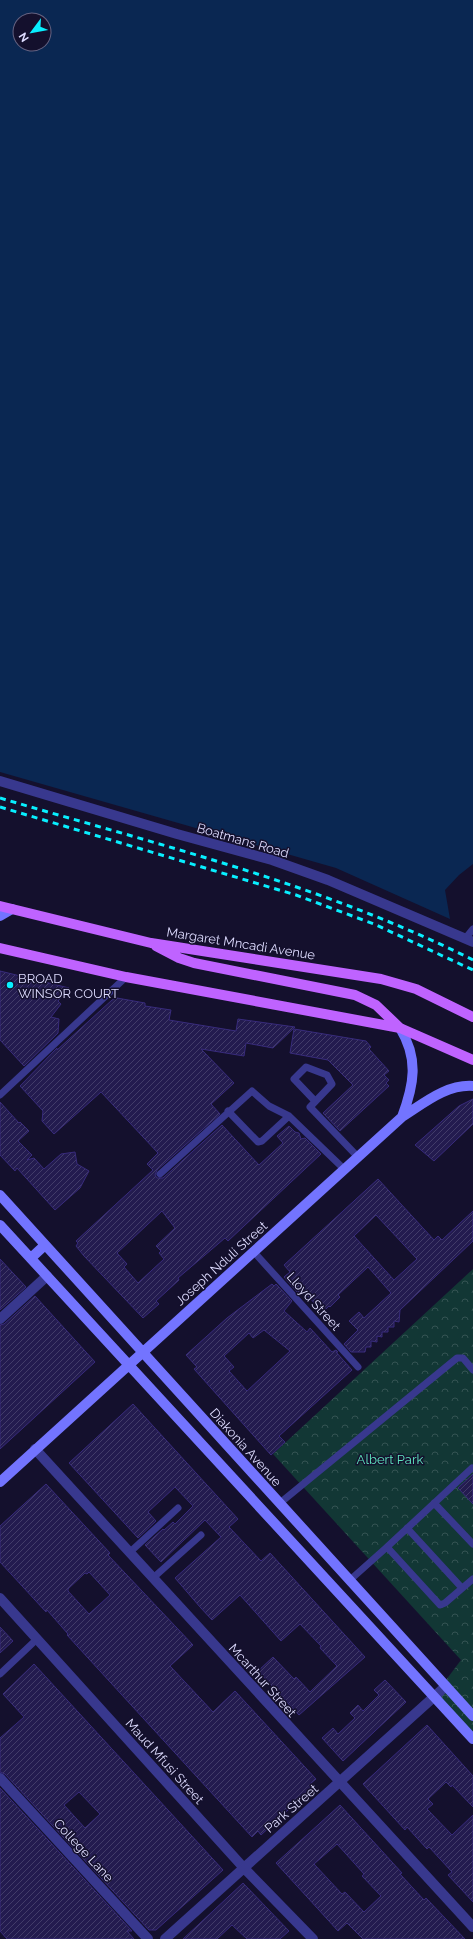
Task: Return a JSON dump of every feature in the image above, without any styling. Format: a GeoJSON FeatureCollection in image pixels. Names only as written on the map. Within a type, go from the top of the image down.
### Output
{"type":"FeatureCollection","features":[{"type":"Feature","properties":{"kind":"main road","name":"Margaret Mncadi Avenue"},"geometry":{"type":"LineString","coordinates":[[0,906],[151,943],[381,979],[416,989],[473,1017]]}},
{"type":"Feature","properties":{"kind":"main road"},"geometry":{"type":"LineString","coordinates":[[151,943],[179,958],[194,963],[355,995],[376,1005],[400,1028]]}},
{"type":"Feature","properties":{"kind":"main road"},"geometry":{"type":"LineString","coordinates":[[0,948],[126,977],[400,1028],[473,1060]]}},
{"type":"Feature","properties":{"kind":"street","name":"Boatmans Road"},"geometry":{"type":"LineString","coordinates":[[0,781],[177,834],[272,860],[328,880],[469,941]]}},
{"type":"Feature","properties":{"kind":"street"},"geometry":{"type":"LineString","coordinates":[[0,916],[12,909]]}},
{"type":"Feature","properties":{"kind":"street"},"geometry":{"type":"LineString","coordinates":[[400,1028],[409,1042],[413,1071],[411,1093],[402,1117]]}},
{"type":"Feature","properties":{"kind":"street","name":"Joseph Nduli Street"},"geometry":{"type":"LineString","coordinates":[[0,1482],[128,1364],[402,1117],[437,1094],[457,1087],[473,1086]]}},
{"type":"Feature","properties":{"kind":"street","name":"Diakonia Avenue"},"geometry":{"type":"LineString","coordinates":[[0,1195],[473,1716]]}},
{"type":"Feature","properties":{"kind":"street"},"geometry":{"type":"LineString","coordinates":[[0,1225],[473,1740]]}},
{"type":"Feature","properties":{"kind":"street"},"geometry":{"type":"LineString","coordinates":[[31,1258],[45,1245]]}},
{"type":"Feature","properties":{"kind":"street"},"geometry":{"type":"LineString","coordinates":[[0,1318],[47,1276]]}},
{"type":"Feature","properties":{"kind":"street","name":"Mcarthur Street"},"geometry":{"type":"LineString","coordinates":[[35,1449],[339,1783],[473,1927]]}},
{"type":"Feature","properties":{"kind":"street"},"geometry":{"type":"LineString","coordinates":[[220,1464],[233,1452]]}},
{"type":"Feature","properties":{"kind":"street"},"geometry":{"type":"LineString","coordinates":[[279,1527],[292,1516]]}},
{"type":"Feature","properties":{"kind":"street","name":"Maud Mfusi Street"},"geometry":{"type":"LineString","coordinates":[[0,1598],[243,1867],[312,1939]]}},
{"type":"Feature","properties":{"kind":"street","name":"Park Street"},"geometry":{"type":"LineString","coordinates":[[165,1939],[243,1867],[446,1686]]}},
{"type":"Feature","properties":{"kind":"street","name":"College Lane"},"geometry":{"type":"LineString","coordinates":[[0,1778],[148,1939]]}},
{"type":"Feature","properties":{"kind":"lane"},"geometry":{"type":"LineString","coordinates":[[469,941],[473,929]]}},
{"type":"Feature","properties":{"kind":"lane"},"geometry":{"type":"LineString","coordinates":[[0,1095],[126,977]]}},
{"type":"Feature","properties":{"kind":"lane"},"geometry":{"type":"LineString","coordinates":[[315,1101],[294,1079],[306,1067],[328,1075],[331,1081],[331,1086],[310,1107],[358,1157]]}},
{"type":"Feature","properties":{"kind":"lane"},"geometry":{"type":"LineString","coordinates":[[160,1174],[228,1111],[252,1091],[269,1106],[289,1116],[344,1169]]}},
{"type":"Feature","properties":{"kind":"lane"},"geometry":{"type":"LineString","coordinates":[[228,1111],[258,1142],[262,1141],[289,1116]]}},
{"type":"Feature","properties":{"kind":"lane","name":"Lloyd Street"},"geometry":{"type":"LineString","coordinates":[[253,1251],[358,1367]]}},
{"type":"Feature","properties":{"kind":"lane"},"geometry":{"type":"LineString","coordinates":[[280,1503],[458,1358],[463,1358],[473,1370]]}},
{"type":"Feature","properties":{"kind":"lane"},"geometry":{"type":"LineString","coordinates":[[350,1580],[472,1468]]}},
{"type":"Feature","properties":{"kind":"lane"},"geometry":{"type":"LineString","coordinates":[[434,1502],[473,1544]]}},
{"type":"Feature","properties":{"kind":"lane"},"geometry":{"type":"LineString","coordinates":[[129,1553],[178,1508]]}},
{"type":"Feature","properties":{"kind":"lane"},"geometry":{"type":"LineString","coordinates":[[407,1528],[462,1588]]}},
{"type":"Feature","properties":{"kind":"lane"},"geometry":{"type":"LineString","coordinates":[[152,1578],[202,1536]]}},
{"type":"Feature","properties":{"kind":"lane"},"geometry":{"type":"LineString","coordinates":[[387,1547],[440,1605],[445,1603],[473,1578]]}},
{"type":"Feature","properties":{"kind":"lane"},"geometry":{"type":"LineString","coordinates":[[0,1674],[37,1639]]}},
{"type":"Feature","properties":{"kind":"green space","name":"Albert Park"},"geometry":{"type":"Polygon","coordinates":[[[473,1269],[473,1739],[434,1696],[461,1660],[273,1454],[473,1269]]]}},
{"type":"Feature","properties":{"kind":"water"},"geometry":{"type":"Polygon","coordinates":[[[0,0],[473,0],[473,864],[459,875],[445,890],[450,919],[336,868],[0,772],[0,0]]]}},
{"type":"Feature","properties":{"kind":"building"},"geometry":{"type":"Polygon","coordinates":[[[0,971],[69,988],[58,1001],[61,1004],[51,1017],[59,1019],[58,1033],[24,1066],[0,1040],[0,971]]]}},
{"type":"Feature","properties":{"kind":"building"},"geometry":{"type":"Polygon","coordinates":[[[117,998],[145,1003],[145,1006],[171,1010],[169,1020],[236,1031],[238,1019],[295,1027],[273,1048],[246,1043],[244,1056],[201,1049],[234,1083],[211,1104],[220,1114],[157,1170],[155,1175],[157,1178],[163,1178],[222,1125],[259,1165],[283,1143],[277,1136],[289,1126],[295,1132],[299,1133],[301,1139],[305,1138],[321,1154],[228,1241],[225,1238],[178,1278],[179,1280],[156,1301],[159,1304],[143,1318],[84,1256],[76,1246],[78,1243],[76,1241],[153,1170],[147,1164],[158,1153],[101,1092],[54,1134],[42,1121],[43,1111],[20,1086],[57,1048],[57,1050],[112,1000],[117,998]],[[162,1211],[117,1253],[127,1264],[124,1267],[138,1283],[164,1259],[159,1253],[161,1251],[156,1246],[175,1228],[162,1211]]]}},
{"type":"Feature","properties":{"kind":"building"},"geometry":{"type":"Polygon","coordinates":[[[294,1029],[366,1041],[371,1047],[369,1049],[389,1071],[384,1075],[389,1080],[386,1083],[389,1086],[340,1131],[323,1113],[353,1085],[328,1060],[290,1053],[294,1029]]]}},
{"type":"Feature","properties":{"kind":"building"},"geometry":{"type":"Polygon","coordinates":[[[473,1099],[473,1124],[434,1161],[415,1145],[459,1106],[473,1099]]]}},
{"type":"Feature","properties":{"kind":"building"},"geometry":{"type":"Polygon","coordinates":[[[0,1102],[19,1123],[20,1122],[29,1131],[18,1141],[32,1155],[27,1160],[34,1158],[44,1169],[61,1154],[75,1152],[77,1164],[89,1171],[80,1188],[55,1210],[17,1168],[15,1171],[0,1155],[0,1102]]]}},
{"type":"Feature","properties":{"kind":"building"},"geometry":{"type":"Polygon","coordinates":[[[378,1179],[434,1240],[438,1236],[442,1240],[473,1211],[473,1241],[400,1310],[399,1322],[394,1321],[394,1327],[388,1327],[388,1332],[382,1332],[382,1337],[377,1336],[377,1342],[371,1341],[371,1347],[366,1347],[365,1352],[351,1352],[344,1344],[358,1330],[349,1321],[359,1312],[364,1318],[391,1293],[368,1267],[338,1295],[340,1297],[330,1307],[329,1306],[325,1310],[323,1307],[320,1309],[301,1289],[298,1293],[284,1277],[290,1272],[284,1265],[378,1179]],[[376,1215],[354,1236],[394,1280],[417,1259],[376,1215]]]}},
{"type":"Feature","properties":{"kind":"building"},"geometry":{"type":"Polygon","coordinates":[[[0,1259],[26,1287],[0,1310],[0,1259]]]}},
{"type":"Feature","properties":{"kind":"building"},"geometry":{"type":"Polygon","coordinates":[[[272,1284],[274,1286],[276,1284],[292,1301],[284,1311],[307,1332],[310,1328],[332,1352],[336,1350],[338,1352],[336,1352],[352,1370],[279,1436],[285,1442],[271,1455],[194,1369],[197,1367],[186,1355],[227,1318],[272,1284]],[[264,1330],[253,1338],[249,1333],[224,1356],[234,1367],[229,1371],[247,1391],[290,1351],[264,1330]]]}},
{"type":"Feature","properties":{"kind":"building"},"geometry":{"type":"Polygon","coordinates":[[[35,1296],[95,1362],[0,1449],[0,1325],[4,1324],[35,1296]]]}},
{"type":"Feature","properties":{"kind":"building"},"geometry":{"type":"Polygon","coordinates":[[[133,1404],[238,1519],[229,1527],[261,1561],[270,1553],[365,1657],[299,1715],[258,1671],[273,1657],[294,1679],[296,1677],[310,1692],[337,1666],[320,1648],[321,1646],[300,1624],[281,1641],[240,1595],[212,1620],[175,1578],[221,1537],[205,1520],[161,1562],[145,1545],[173,1522],[175,1524],[193,1506],[175,1487],[148,1512],[156,1521],[138,1538],[69,1463],[133,1404]]]}},
{"type":"Feature","properties":{"kind":"building"},"geometry":{"type":"Polygon","coordinates":[[[473,1474],[473,1504],[458,1488],[473,1474]]]}},
{"type":"Feature","properties":{"kind":"building"},"geometry":{"type":"Polygon","coordinates":[[[46,1484],[110,1553],[108,1555],[193,1645],[170,1666],[213,1712],[235,1691],[316,1779],[310,1784],[313,1787],[261,1835],[258,1831],[252,1837],[67,1635],[68,1634],[47,1610],[46,1612],[0,1562],[0,1526],[46,1484]],[[89,1572],[87,1574],[85,1573],[68,1589],[68,1591],[89,1614],[110,1595],[89,1572]]]}},
{"type":"Feature","properties":{"kind":"building"},"geometry":{"type":"Polygon","coordinates":[[[0,1627],[13,1641],[0,1653],[0,1627]]]}},
{"type":"Feature","properties":{"kind":"building"},"geometry":{"type":"Polygon","coordinates":[[[34,1664],[223,1870],[156,1930],[149,1930],[5,1774],[0,1772],[0,1738],[24,1717],[3,1694],[34,1664]],[[79,1792],[64,1805],[85,1828],[100,1814],[79,1792]]]}},
{"type":"Feature","properties":{"kind":"building"},"geometry":{"type":"Polygon","coordinates":[[[385,1680],[406,1702],[343,1761],[322,1738],[333,1728],[338,1734],[355,1718],[350,1713],[358,1705],[363,1711],[379,1695],[374,1690],[385,1680]]]}},
{"type":"Feature","properties":{"kind":"building"},"geometry":{"type":"Polygon","coordinates":[[[427,1725],[473,1776],[473,1807],[452,1785],[451,1787],[446,1782],[428,1799],[433,1804],[427,1809],[452,1835],[473,1815],[473,1902],[448,1875],[452,1872],[429,1847],[427,1849],[407,1827],[405,1830],[363,1784],[427,1725]]]}},
{"type":"Feature","properties":{"kind":"building"},"geometry":{"type":"Polygon","coordinates":[[[0,1788],[132,1931],[127,1931],[134,1939],[7,1939],[0,1931],[0,1788]]]}},
{"type":"Feature","properties":{"kind":"building"},"geometry":{"type":"Polygon","coordinates":[[[340,1805],[402,1873],[400,1874],[424,1900],[426,1898],[465,1939],[363,1939],[347,1923],[338,1931],[276,1863],[340,1805]],[[337,1844],[314,1864],[342,1894],[345,1892],[364,1912],[381,1896],[362,1876],[364,1874],[337,1844]]]}},
{"type":"Feature","properties":{"kind":"building"},"geometry":{"type":"Polygon","coordinates":[[[243,1883],[289,1931],[280,1939],[247,1939],[232,1925],[217,1939],[183,1939],[243,1883]]]}},
{"type":"Feature","properties":{"kind":"railway"},"geometry":{"type":"LineString","coordinates":[[0,798],[180,850],[300,888],[416,933],[473,960]]}},
{"type":"Feature","properties":{"kind":"railway"},"geometry":{"type":"LineString","coordinates":[[0,807],[296,895],[374,924],[473,970]]}},
{"type":"Feature","properties":{"kind":"place","name":"BROAD WINSOR COURT"},"geometry":{"type":"Point","coordinates":[10,985]}}]}
